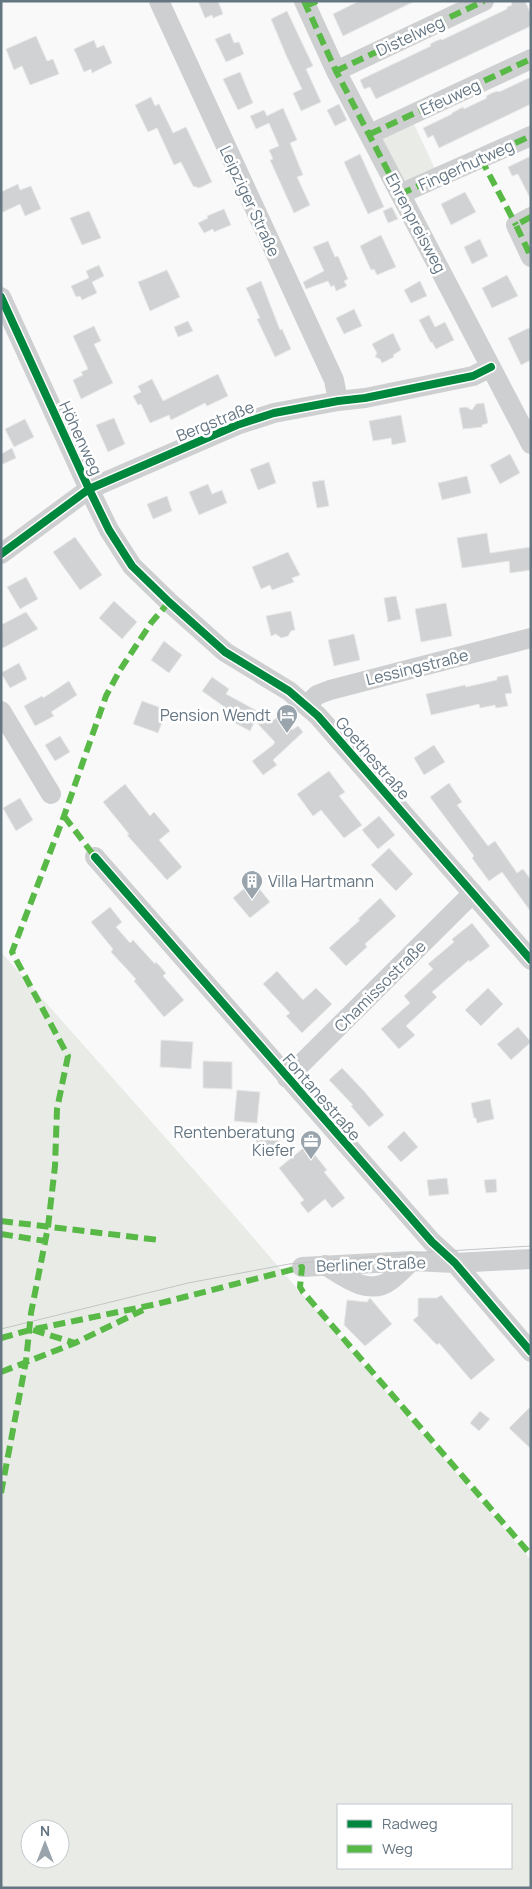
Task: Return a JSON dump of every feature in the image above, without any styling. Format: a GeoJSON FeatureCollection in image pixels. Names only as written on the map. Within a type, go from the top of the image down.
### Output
{"type":"FeatureCollection","features":[{"type":"Feature","properties":{"kind":"street","name":"Leipziger Straße"},"geometry":{"type":"LineString","coordinates":[[159,1],[334,380],[338,401]]}},
{"type":"Feature","properties":{"kind":"street","name":"Distelweg"},"geometry":{"type":"LineString","coordinates":[[336,71],[484,1]]}},
{"type":"Feature","properties":{"kind":"street","name":"Ehrenpreisweg"},"geometry":{"type":"LineString","coordinates":[[309,3],[336,71],[531,444]]}},
{"type":"Feature","properties":{"kind":"street","name":"Efeuweg"},"geometry":{"type":"LineString","coordinates":[[370,134],[531,59]]}},
{"type":"Feature","properties":{"kind":"street","name":"Fingerhutweg"},"geometry":{"type":"LineString","coordinates":[[400,194],[531,136]]}},
{"type":"Feature","properties":{"kind":"street"},"geometry":{"type":"LineString","coordinates":[[531,217],[516,225],[531,257]]}},
{"type":"Feature","properties":{"kind":"street","name":"Höhenweg"},"geometry":{"type":"LineString","coordinates":[[1,298],[109,530],[132,566],[170,603]]}},
{"type":"Feature","properties":{"kind":"street","name":"Bergstraße"},"geometry":{"type":"LineString","coordinates":[[1,554],[89,490],[237,425],[274,413],[338,401],[366,398],[473,376],[491,367]]}},
{"type":"Feature","properties":{"kind":"street","name":"Goethestraße"},"geometry":{"type":"LineString","coordinates":[[170,603],[225,652],[289,691],[307,705],[531,960]]}},
{"type":"Feature","properties":{"kind":"street","name":"Lessingstraße"},"geometry":{"type":"LineString","coordinates":[[307,705],[317,695],[330,690],[531,638]]}},
{"type":"Feature","properties":{"kind":"street"},"geometry":{"type":"LineString","coordinates":[[1,711],[50,794]]}},
{"type":"Feature","properties":{"kind":"street","name":"Fontanestraße"},"geometry":{"type":"LineString","coordinates":[[95,857],[287,1078],[432,1242],[455,1263],[531,1352]]}},
{"type":"Feature","properties":{"kind":"street","name":"Chamissostraße"},"geometry":{"type":"LineString","coordinates":[[287,1078],[473,893]]}},
{"type":"Feature","properties":{"kind":"street","name":"Berliner Straße"},"geometry":{"type":"LineString","coordinates":[[302,1267],[412,1260],[455,1263],[531,1259]]}},
{"type":"Feature","properties":{"kind":"shaded area"},"geometry":{"type":"Polygon","coordinates":[[[412,120],[436,171],[402,182],[383,139],[412,120]]]}},
{"type":"Feature","properties":{"kind":"shaded area"},"geometry":{"type":"Polygon","coordinates":[[[1,952],[226,1206],[531,1560],[531,1888],[1,1888],[1,952]]]}},
{"type":"Feature","properties":{"kind":"building"},"geometry":{"type":"Polygon","coordinates":[[[198,1],[218,1],[223,14],[213,18],[212,15],[205,18],[198,1]]]}},
{"type":"Feature","properties":{"kind":"building"},"geometry":{"type":"Polygon","coordinates":[[[359,1],[415,1],[343,36],[333,14],[359,1]]]}},
{"type":"Feature","properties":{"kind":"building"},"geometry":{"type":"Polygon","coordinates":[[[511,1],[525,1],[531,14],[531,26],[376,99],[370,87],[364,89],[360,80],[431,46],[430,44],[436,41],[442,40],[507,9],[507,7],[512,5],[511,1]]]}},
{"type":"Feature","properties":{"kind":"building"},"geometry":{"type":"Polygon","coordinates":[[[287,11],[313,66],[306,69],[321,102],[301,111],[293,93],[302,89],[271,19],[287,11]]]}},
{"type":"Feature","properties":{"kind":"building"},"geometry":{"type":"Polygon","coordinates":[[[230,33],[234,43],[239,42],[244,54],[226,62],[215,39],[230,33]]]}},
{"type":"Feature","properties":{"kind":"building"},"geometry":{"type":"Polygon","coordinates":[[[36,36],[47,61],[53,59],[59,74],[30,85],[22,66],[14,70],[6,49],[36,36]]]}},
{"type":"Feature","properties":{"kind":"building"},"geometry":{"type":"Polygon","coordinates":[[[94,40],[97,48],[104,45],[112,63],[92,73],[91,69],[84,72],[74,49],[94,40]]]}},
{"type":"Feature","properties":{"kind":"building"},"geometry":{"type":"Polygon","coordinates":[[[240,72],[253,103],[238,110],[223,79],[240,72]]]}},
{"type":"Feature","properties":{"kind":"building"},"geometry":{"type":"Polygon","coordinates":[[[531,77],[531,104],[439,148],[433,135],[428,138],[423,128],[463,107],[464,109],[487,98],[486,96],[492,93],[499,92],[531,77]]]}},
{"type":"Feature","properties":{"kind":"building"},"geometry":{"type":"Polygon","coordinates":[[[151,97],[155,106],[159,104],[173,133],[186,127],[212,182],[199,188],[193,186],[181,162],[174,165],[157,128],[148,132],[135,105],[151,97]]]}},
{"type":"Feature","properties":{"kind":"building"},"geometry":{"type":"Polygon","coordinates":[[[339,104],[347,120],[335,126],[327,110],[339,104]]]}},
{"type":"Feature","properties":{"kind":"building"},"geometry":{"type":"Polygon","coordinates":[[[283,108],[297,140],[290,143],[303,175],[297,177],[310,205],[294,213],[270,160],[273,159],[269,150],[279,146],[269,123],[256,129],[250,116],[264,110],[267,116],[283,108]]]}},
{"type":"Feature","properties":{"kind":"building"},"geometry":{"type":"Polygon","coordinates":[[[360,154],[384,207],[368,214],[344,162],[360,154]]]}},
{"type":"Feature","properties":{"kind":"building"},"geometry":{"type":"Polygon","coordinates":[[[531,156],[531,200],[518,174],[512,176],[508,167],[531,156]]]}},
{"type":"Feature","properties":{"kind":"building"},"geometry":{"type":"Polygon","coordinates":[[[18,184],[20,190],[31,186],[41,209],[25,216],[20,204],[1,213],[1,192],[18,184]]]}},
{"type":"Feature","properties":{"kind":"building"},"geometry":{"type":"Polygon","coordinates":[[[465,192],[476,212],[451,225],[441,204],[465,192]]]}},
{"type":"Feature","properties":{"kind":"building"},"geometry":{"type":"Polygon","coordinates":[[[392,207],[398,219],[388,223],[383,211],[392,207]]]}},
{"type":"Feature","properties":{"kind":"building"},"geometry":{"type":"Polygon","coordinates":[[[224,209],[231,225],[214,232],[213,229],[204,233],[198,223],[208,218],[207,216],[224,209]]]}},
{"type":"Feature","properties":{"kind":"building"},"geometry":{"type":"Polygon","coordinates":[[[89,211],[101,238],[82,245],[70,218],[89,211]]]}},
{"type":"Feature","properties":{"kind":"building"},"geometry":{"type":"Polygon","coordinates":[[[381,235],[396,267],[377,275],[374,269],[371,270],[360,246],[381,235]]]}},
{"type":"Feature","properties":{"kind":"building"},"geometry":{"type":"Polygon","coordinates":[[[480,239],[488,256],[472,264],[464,247],[480,239]]]}},
{"type":"Feature","properties":{"kind":"building"},"geometry":{"type":"Polygon","coordinates":[[[328,241],[335,257],[338,256],[348,279],[344,281],[347,286],[336,291],[334,285],[331,287],[328,281],[306,289],[303,282],[324,271],[313,247],[328,241]]]}},
{"type":"Feature","properties":{"kind":"building"},"geometry":{"type":"Polygon","coordinates":[[[99,265],[104,276],[92,282],[97,293],[82,300],[80,296],[76,297],[71,286],[89,278],[86,271],[99,265]]]}},
{"type":"Feature","properties":{"kind":"building"},"geometry":{"type":"Polygon","coordinates":[[[167,270],[180,297],[150,311],[138,282],[167,270]]]}},
{"type":"Feature","properties":{"kind":"building"},"geometry":{"type":"Polygon","coordinates":[[[507,275],[518,296],[492,308],[482,288],[507,275]]]}},
{"type":"Feature","properties":{"kind":"building"},"geometry":{"type":"Polygon","coordinates":[[[261,281],[280,330],[282,329],[291,349],[275,357],[257,319],[260,318],[246,288],[261,281]]]}},
{"type":"Feature","properties":{"kind":"building"},"geometry":{"type":"Polygon","coordinates":[[[420,281],[427,296],[411,303],[404,290],[420,281]]]}},
{"type":"Feature","properties":{"kind":"building"},"geometry":{"type":"Polygon","coordinates":[[[354,309],[362,326],[344,334],[336,318],[354,309]]]}},
{"type":"Feature","properties":{"kind":"building"},"geometry":{"type":"Polygon","coordinates":[[[429,315],[435,327],[445,322],[454,340],[436,349],[419,320],[429,315]]]}},
{"type":"Feature","properties":{"kind":"building"},"geometry":{"type":"Polygon","coordinates":[[[188,321],[193,331],[178,337],[174,327],[188,321]]]}},
{"type":"Feature","properties":{"kind":"building"},"geometry":{"type":"Polygon","coordinates":[[[94,326],[101,341],[94,344],[113,383],[81,399],[73,380],[83,375],[81,372],[88,369],[73,336],[94,326]]]}},
{"type":"Feature","properties":{"kind":"building"},"geometry":{"type":"Polygon","coordinates":[[[531,327],[531,360],[521,365],[508,338],[531,327]]]}},
{"type":"Feature","properties":{"kind":"building"},"geometry":{"type":"Polygon","coordinates":[[[393,333],[401,350],[393,355],[394,357],[382,363],[380,359],[375,357],[377,353],[372,344],[393,333]]]}},
{"type":"Feature","properties":{"kind":"building"},"geometry":{"type":"Polygon","coordinates":[[[218,374],[228,396],[207,406],[205,403],[171,420],[169,415],[150,423],[141,404],[138,405],[133,396],[141,392],[138,386],[152,379],[163,401],[218,374]]]}},
{"type":"Feature","properties":{"kind":"building"},"geometry":{"type":"Polygon","coordinates":[[[484,403],[488,423],[482,425],[482,427],[463,429],[459,408],[466,407],[472,410],[476,404],[484,403]]]}},
{"type":"Feature","properties":{"kind":"building"},"geometry":{"type":"Polygon","coordinates":[[[401,415],[406,442],[392,445],[391,438],[373,441],[369,421],[401,415]]]}},
{"type":"Feature","properties":{"kind":"building"},"geometry":{"type":"Polygon","coordinates":[[[114,418],[125,444],[108,452],[96,425],[114,418]]]}},
{"type":"Feature","properties":{"kind":"building"},"geometry":{"type":"Polygon","coordinates":[[[25,419],[34,437],[14,447],[5,429],[25,419]]]}},
{"type":"Feature","properties":{"kind":"building"},"geometry":{"type":"Polygon","coordinates":[[[12,448],[16,458],[1,465],[1,454],[12,448]]]}},
{"type":"Feature","properties":{"kind":"building"},"geometry":{"type":"Polygon","coordinates":[[[510,454],[520,473],[500,484],[490,465],[510,454]]]}},
{"type":"Feature","properties":{"kind":"building"},"geometry":{"type":"Polygon","coordinates":[[[269,462],[276,483],[258,490],[250,469],[269,462]]]}},
{"type":"Feature","properties":{"kind":"building"},"geometry":{"type":"Polygon","coordinates":[[[467,476],[471,493],[442,500],[438,483],[467,476]]]}},
{"type":"Feature","properties":{"kind":"building"},"geometry":{"type":"Polygon","coordinates":[[[324,480],[329,506],[317,508],[312,482],[324,480]]]}},
{"type":"Feature","properties":{"kind":"building"},"geometry":{"type":"Polygon","coordinates":[[[208,484],[212,494],[222,490],[227,503],[199,515],[189,492],[208,484]]]}},
{"type":"Feature","properties":{"kind":"building"},"geometry":{"type":"Polygon","coordinates":[[[167,496],[172,511],[153,519],[147,504],[167,496]]]}},
{"type":"Feature","properties":{"kind":"building"},"geometry":{"type":"Polygon","coordinates":[[[487,533],[490,553],[531,547],[531,570],[510,573],[509,561],[462,568],[457,538],[487,533]]]}},
{"type":"Feature","properties":{"kind":"building"},"geometry":{"type":"Polygon","coordinates":[[[75,537],[102,575],[80,590],[53,552],[75,537]]]}},
{"type":"Feature","properties":{"kind":"building"},"geometry":{"type":"Polygon","coordinates":[[[288,552],[300,575],[292,578],[294,582],[272,590],[270,585],[261,589],[252,567],[288,552]]]}},
{"type":"Feature","properties":{"kind":"building"},"geometry":{"type":"Polygon","coordinates":[[[26,577],[38,599],[20,609],[7,587],[26,577]]]}},
{"type":"Feature","properties":{"kind":"building"},"geometry":{"type":"Polygon","coordinates":[[[396,596],[401,619],[388,622],[384,598],[396,596]]]}},
{"type":"Feature","properties":{"kind":"building"},"geometry":{"type":"Polygon","coordinates":[[[114,601],[137,622],[122,639],[99,618],[114,601]]]}},
{"type":"Feature","properties":{"kind":"building"},"geometry":{"type":"Polygon","coordinates":[[[446,603],[452,636],[421,642],[415,609],[446,603]]]}},
{"type":"Feature","properties":{"kind":"building"},"geometry":{"type":"Polygon","coordinates":[[[291,611],[295,630],[291,631],[288,636],[281,638],[276,634],[271,636],[266,616],[291,611]]]}},
{"type":"Feature","properties":{"kind":"building"},"geometry":{"type":"Polygon","coordinates":[[[26,612],[38,629],[1,649],[1,625],[26,612]]]}},
{"type":"Feature","properties":{"kind":"building"},"geometry":{"type":"Polygon","coordinates":[[[354,634],[360,660],[334,666],[328,640],[354,634]]]}},
{"type":"Feature","properties":{"kind":"building"},"geometry":{"type":"Polygon","coordinates":[[[164,641],[182,655],[169,673],[151,660],[164,641]]]}},
{"type":"Feature","properties":{"kind":"building"},"geometry":{"type":"Polygon","coordinates":[[[19,663],[27,679],[10,688],[1,673],[19,663]]]}},
{"type":"Feature","properties":{"kind":"building"},"geometry":{"type":"Polygon","coordinates":[[[508,675],[512,693],[505,694],[508,706],[496,708],[495,705],[480,708],[479,704],[431,715],[426,694],[497,680],[497,677],[508,675]]]}},
{"type":"Feature","properties":{"kind":"building"},"geometry":{"type":"Polygon","coordinates":[[[212,677],[229,689],[226,694],[274,720],[281,713],[290,722],[287,724],[292,730],[298,726],[303,732],[273,760],[277,765],[263,775],[252,761],[275,742],[255,721],[250,731],[222,716],[226,708],[202,691],[212,677]]]}},
{"type":"Feature","properties":{"kind":"building"},"geometry":{"type":"Polygon","coordinates":[[[69,681],[77,695],[51,712],[54,716],[35,726],[24,706],[42,696],[43,698],[69,681]]]}},
{"type":"Feature","properties":{"kind":"building"},"geometry":{"type":"Polygon","coordinates":[[[142,701],[167,710],[158,733],[133,724],[142,701]]]}},
{"type":"Feature","properties":{"kind":"building"},"geometry":{"type":"Polygon","coordinates":[[[60,736],[70,752],[55,761],[45,745],[60,736]]]}},
{"type":"Feature","properties":{"kind":"building"},"geometry":{"type":"Polygon","coordinates":[[[434,745],[445,762],[424,775],[414,758],[434,745]]]}},
{"type":"Feature","properties":{"kind":"building"},"geometry":{"type":"Polygon","coordinates":[[[329,771],[345,792],[339,796],[362,825],[344,838],[321,810],[313,816],[297,794],[329,771]]]}},
{"type":"Feature","properties":{"kind":"building"},"geometry":{"type":"Polygon","coordinates":[[[449,783],[462,802],[457,805],[488,846],[495,841],[517,873],[523,869],[531,880],[531,912],[502,872],[489,881],[472,858],[474,856],[430,797],[449,783]]]}},
{"type":"Feature","properties":{"kind":"building"},"geometry":{"type":"Polygon","coordinates":[[[125,784],[150,816],[154,812],[170,831],[159,840],[182,867],[167,880],[127,835],[129,834],[103,802],[125,784]]]}},
{"type":"Feature","properties":{"kind":"building"},"geometry":{"type":"Polygon","coordinates":[[[20,798],[33,820],[16,831],[3,808],[20,798]]]}},
{"type":"Feature","properties":{"kind":"building"},"geometry":{"type":"Polygon","coordinates":[[[379,816],[395,835],[378,849],[362,830],[379,816]]]}},
{"type":"Feature","properties":{"kind":"building"},"geometry":{"type":"Polygon","coordinates":[[[389,848],[413,874],[396,891],[371,865],[389,848]]]}},
{"type":"Feature","properties":{"kind":"building","name":"Villa Hartmann"},"geometry":{"type":"Polygon","coordinates":[[[253,881],[270,902],[250,918],[233,898],[253,881]]]}},
{"type":"Feature","properties":{"kind":"building"},"geometry":{"type":"Polygon","coordinates":[[[380,898],[396,916],[365,944],[367,947],[346,966],[329,948],[360,920],[358,919],[380,898]]]}},
{"type":"Feature","properties":{"kind":"building"},"geometry":{"type":"Polygon","coordinates":[[[110,907],[122,922],[116,927],[130,943],[133,940],[155,964],[156,962],[166,973],[163,976],[184,1000],[164,1017],[134,981],[136,979],[111,952],[113,949],[91,922],[110,907]]]}},
{"type":"Feature","properties":{"kind":"building"},"geometry":{"type":"Polygon","coordinates":[[[472,923],[490,946],[470,962],[469,960],[432,992],[437,997],[406,1026],[415,1035],[399,1049],[381,1029],[410,1003],[404,996],[433,969],[428,964],[454,942],[452,939],[472,923]]]}},
{"type":"Feature","properties":{"kind":"building"},"geometry":{"type":"Polygon","coordinates":[[[277,971],[303,1000],[316,988],[332,1004],[302,1033],[286,1016],[290,1013],[263,984],[277,971]]]}},
{"type":"Feature","properties":{"kind":"building"},"geometry":{"type":"Polygon","coordinates":[[[488,988],[503,1004],[481,1026],[465,1010],[488,988]]]}},
{"type":"Feature","properties":{"kind":"building"},"geometry":{"type":"Polygon","coordinates":[[[518,1027],[531,1042],[511,1060],[497,1044],[518,1027]]]}},
{"type":"Feature","properties":{"kind":"building"},"geometry":{"type":"Polygon","coordinates":[[[161,1040],[193,1042],[191,1069],[160,1067],[161,1040]]]}},
{"type":"Feature","properties":{"kind":"building"},"geometry":{"type":"Polygon","coordinates":[[[203,1061],[232,1062],[232,1089],[203,1088],[203,1061]]]}},
{"type":"Feature","properties":{"kind":"building"},"geometry":{"type":"Polygon","coordinates":[[[342,1068],[384,1115],[369,1127],[351,1106],[353,1105],[329,1080],[342,1068]]]}},
{"type":"Feature","properties":{"kind":"building"},"geometry":{"type":"Polygon","coordinates":[[[237,1090],[260,1092],[257,1123],[234,1121],[237,1090]]]}},
{"type":"Feature","properties":{"kind":"building"},"geometry":{"type":"Polygon","coordinates":[[[490,1099],[494,1119],[477,1123],[471,1103],[490,1099]]]}},
{"type":"Feature","properties":{"kind":"building"},"geometry":{"type":"Polygon","coordinates":[[[257,1128],[279,1128],[279,1156],[256,1155],[257,1128]]]}},
{"type":"Feature","properties":{"kind":"building"},"geometry":{"type":"Polygon","coordinates":[[[404,1131],[418,1147],[401,1162],[387,1147],[404,1131]]]}},
{"type":"Feature","properties":{"kind":"building"},"geometry":{"type":"Polygon","coordinates":[[[307,1145],[327,1170],[324,1172],[345,1198],[332,1208],[325,1199],[308,1213],[300,1203],[304,1200],[279,1168],[307,1145]]]}},
{"type":"Feature","properties":{"kind":"building"},"geometry":{"type":"Polygon","coordinates":[[[447,1178],[449,1194],[429,1196],[427,1180],[447,1178]]]}},
{"type":"Feature","properties":{"kind":"building"},"geometry":{"type":"Polygon","coordinates":[[[496,1179],[497,1192],[486,1193],[484,1180],[496,1179]]]}},
{"type":"Feature","properties":{"kind":"building"},"geometry":{"type":"Polygon","coordinates":[[[441,1295],[495,1360],[471,1380],[439,1343],[437,1345],[413,1320],[418,1316],[418,1298],[437,1298],[441,1295]]]}},
{"type":"Feature","properties":{"kind":"building"},"geometry":{"type":"Polygon","coordinates":[[[370,1298],[392,1324],[365,1346],[344,1325],[347,1300],[367,1302],[370,1298]]]}},
{"type":"Feature","properties":{"kind":"building"},"geometry":{"type":"Polygon","coordinates":[[[531,1406],[531,1449],[509,1428],[531,1406]]]}},
{"type":"Feature","properties":{"kind":"building"},"geometry":{"type":"Polygon","coordinates":[[[480,1411],[490,1419],[479,1431],[470,1423],[480,1411]]]}},
{"type":"Feature","properties":{"kind":"tram line"},"geometry":{"type":"LineString","coordinates":[[1,1329],[188,1283],[289,1264],[414,1253],[531,1246]]}},
{"type":"Feature","properties":{"kind":"marked path"},"geometry":{"type":"LineString","coordinates":[[304,1],[336,71],[405,204]]}},
{"type":"Feature","properties":{"kind":"marked path"},"geometry":{"type":"LineString","coordinates":[[306,6],[317,1]]}},
{"type":"Feature","properties":{"kind":"marked path"},"geometry":{"type":"LineString","coordinates":[[336,71],[484,1]]}},
{"type":"Feature","properties":{"kind":"marked path"},"geometry":{"type":"LineString","coordinates":[[370,134],[531,59]]}},
{"type":"Feature","properties":{"kind":"marked path"},"geometry":{"type":"LineString","coordinates":[[400,194],[531,136]]}},
{"type":"Feature","properties":{"kind":"marked path"},"geometry":{"type":"LineString","coordinates":[[481,159],[516,225]]}},
{"type":"Feature","properties":{"kind":"marked path"},"geometry":{"type":"LineString","coordinates":[[531,217],[516,225],[531,257]]}},
{"type":"Feature","properties":{"kind":"marked path"},"geometry":{"type":"LineString","coordinates":[[1,1493],[26,1361],[31,1313],[48,1227],[55,1166],[57,1109],[68,1056],[12,952],[64,816],[106,696],[120,670],[151,623],[169,602]]}},
{"type":"Feature","properties":{"kind":"marked path"},"geometry":{"type":"LineString","coordinates":[[64,816],[95,857]]}},
{"type":"Feature","properties":{"kind":"marked path"},"geometry":{"type":"LineString","coordinates":[[1,1221],[159,1240]]}},
{"type":"Feature","properties":{"kind":"marked path"},"geometry":{"type":"LineString","coordinates":[[1,1234],[45,1241]]}},
{"type":"Feature","properties":{"kind":"marked path"},"geometry":{"type":"LineString","coordinates":[[1,1338],[30,1330],[157,1304],[302,1267],[300,1287],[303,1292],[531,1555]]}},
{"type":"Feature","properties":{"kind":"marked path"},"geometry":{"type":"LineString","coordinates":[[1,1372],[75,1343],[143,1310]]}},
{"type":"Feature","properties":{"kind":"marked path"},"geometry":{"type":"LineString","coordinates":[[33,1330],[75,1343]]}},
{"type":"Feature","properties":{"kind":"cycle path"},"geometry":{"type":"LineString","coordinates":[[1,297],[89,489],[109,530],[132,566],[225,652],[289,691],[318,716],[531,960]]}},
{"type":"Feature","properties":{"kind":"cycle path"},"geometry":{"type":"LineString","coordinates":[[1,554],[89,489],[237,425],[274,413],[365,398],[473,376],[491,367]]}},
{"type":"Feature","properties":{"kind":"cycle path"},"geometry":{"type":"LineString","coordinates":[[95,857],[432,1242],[455,1263],[531,1352]]}},
{"type":"Feature","properties":{"kind":"place","name":"Pension Wendt"},"geometry":{"type":"Point","coordinates":[287,734]}},
{"type":"Feature","properties":{"kind":"place","name":"Villa Hartmann"},"geometry":{"type":"Point","coordinates":[252,900]}},
{"type":"Feature","properties":{"kind":"place","name":"Rentenberatung Kiefer"},"geometry":{"type":"Point","coordinates":[311,1160]}}]}
